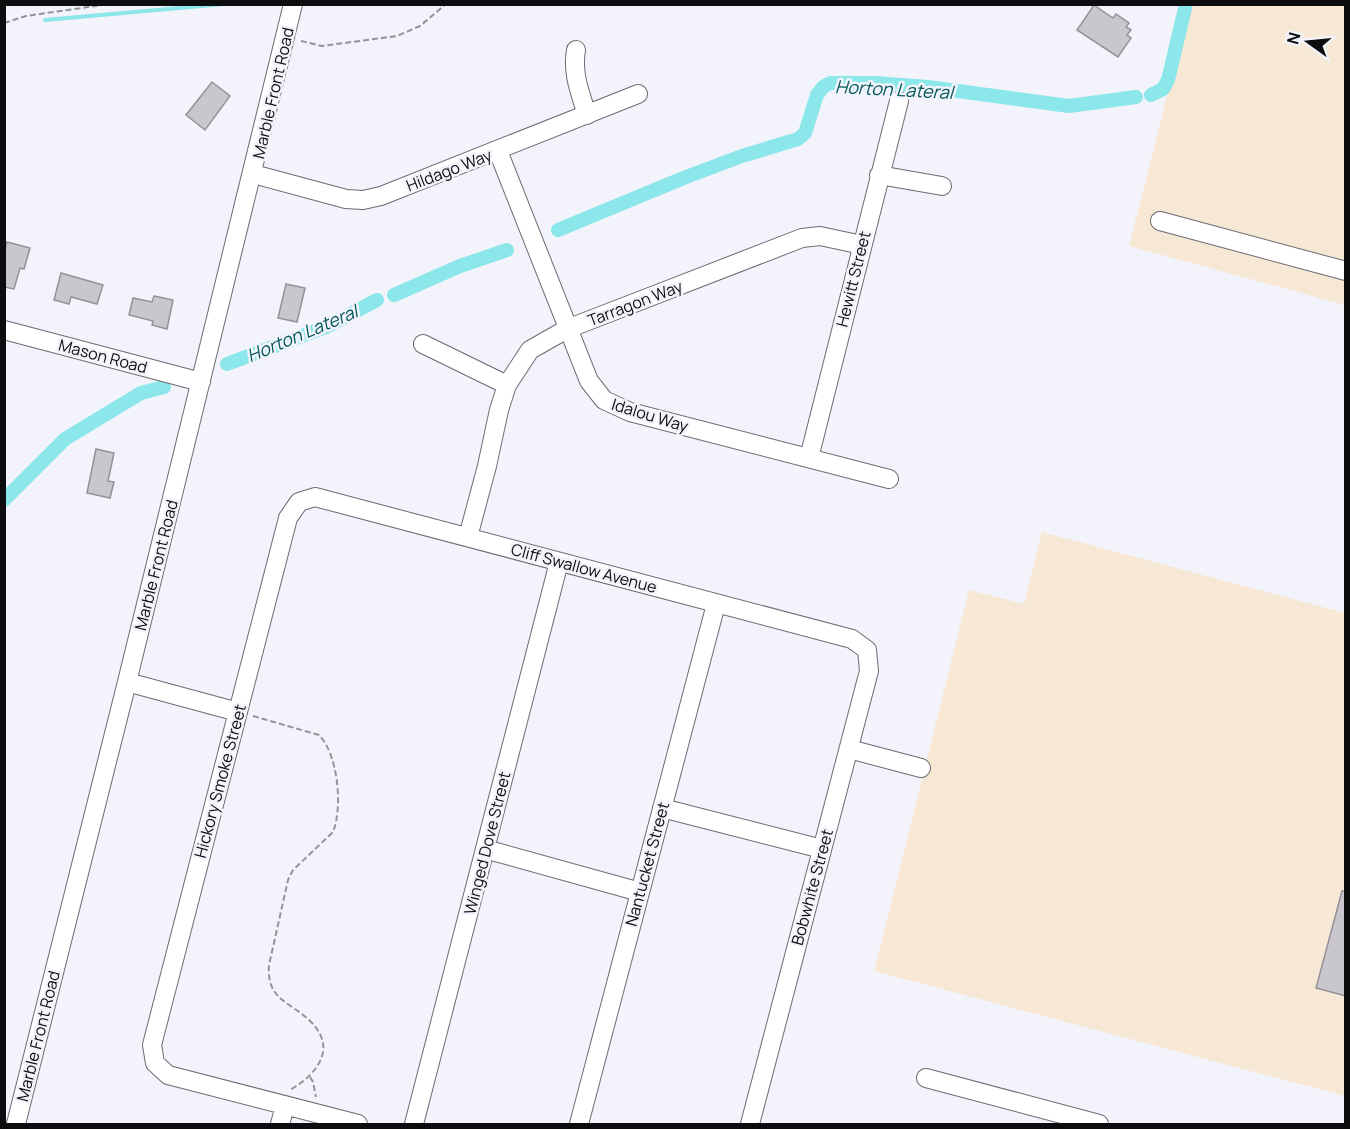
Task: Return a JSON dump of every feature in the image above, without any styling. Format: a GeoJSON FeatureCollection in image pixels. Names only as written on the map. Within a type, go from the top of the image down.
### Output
{"type":"FeatureCollection","features":[{"type":"Feature","properties":{"kind":"street","name":"Marble Front Road"},"geometry":{"type":"LineString","coordinates":[[16,1125],[253,174],[293,4]]}},
{"type":"Feature","properties":{"kind":"street"},"geometry":{"type":"LineString","coordinates":[[576,50],[573,64],[575,80],[587,115]]}},
{"type":"Feature","properties":{"kind":"street","name":"Hildago Way"},"geometry":{"type":"LineString","coordinates":[[253,174],[346,199],[363,200],[381,196],[498,151],[638,94]]}},
{"type":"Feature","properties":{"kind":"street","name":"Hewitt Street"},"geometry":{"type":"LineString","coordinates":[[809,458],[899,101]]}},
{"type":"Feature","properties":{"kind":"street","name":"Idalou Way"},"geometry":{"type":"LineString","coordinates":[[498,151],[589,381],[604,400],[630,412],[889,479]]}},
{"type":"Feature","properties":{"kind":"street"},"geometry":{"type":"LineString","coordinates":[[879,175],[942,186]]}},
{"type":"Feature","properties":{"kind":"street"},"geometry":{"type":"LineString","coordinates":[[1160,221],[1346,271]]}},
{"type":"Feature","properties":{"kind":"street","name":"Tarragon Way"},"geometry":{"type":"LineString","coordinates":[[468,537],[507,385],[531,350],[567,329],[802,238],[820,236],[862,245]]}},
{"type":"Feature","properties":{"kind":"street","name":"Mason Road"},"geometry":{"type":"LineString","coordinates":[[4,330],[201,382]]}},
{"type":"Feature","properties":{"kind":"street"},"geometry":{"type":"LineString","coordinates":[[423,344],[507,385]]}},
{"type":"Feature","properties":{"kind":"street","name":"Cliff Swallow Avenue"},"geometry":{"type":"LineString","coordinates":[[299,502],[315,497],[852,639],[867,650]]}},
{"type":"Feature","properties":{"kind":"street","name":"Hickory Smoke Street"},"geometry":{"type":"LineString","coordinates":[[287,1098],[168,1075],[155,1063],[152,1045],[244,714],[288,518],[299,502]]}},
{"type":"Feature","properties":{"kind":"street","name":"Winged Dove Street"},"geometry":{"type":"LineString","coordinates":[[414,1125],[559,562]]}},
{"type":"Feature","properties":{"kind":"street","name":"Nantucket Street"},"geometry":{"type":"LineString","coordinates":[[579,1125],[716,604]]}},
{"type":"Feature","properties":{"kind":"street","name":"Bobwhite Street"},"geometry":{"type":"LineString","coordinates":[[750,1125],[869,671],[867,650]]}},
{"type":"Feature","properties":{"kind":"street"},"geometry":{"type":"LineString","coordinates":[[127,682],[244,714]]}},
{"type":"Feature","properties":{"kind":"street"},"geometry":{"type":"LineString","coordinates":[[849,749],[921,768]]}},
{"type":"Feature","properties":{"kind":"street"},"geometry":{"type":"LineString","coordinates":[[662,808],[822,849]]}},
{"type":"Feature","properties":{"kind":"street"},"geometry":{"type":"LineString","coordinates":[[485,849],[640,892]]}},
{"type":"Feature","properties":{"kind":"street"},"geometry":{"type":"LineString","coordinates":[[926,1077],[1099,1125]]}},
{"type":"Feature","properties":{"kind":"street"},"geometry":{"type":"LineString","coordinates":[[280,1125],[287,1098],[358,1125]]}},
{"type":"Feature","properties":{"kind":"path"},"geometry":{"type":"LineString","coordinates":[[4,23],[26,16],[109,4]]}},
{"type":"Feature","properties":{"kind":"path"},"geometry":{"type":"LineString","coordinates":[[301,41],[322,46],[397,36],[420,26],[446,4]]}},
{"type":"Feature","properties":{"kind":"path"},"geometry":{"type":"LineString","coordinates":[[244,714],[320,735],[330,750],[334,767],[337,801],[336,825],[325,842],[293,870],[288,880],[269,965],[270,982],[278,996],[309,1019],[320,1036],[323,1048],[318,1068],[287,1098]]}},
{"type":"Feature","properties":{"kind":"path"},"geometry":{"type":"LineString","coordinates":[[310,1077],[315,1090],[315,1103]]}},
{"type":"Feature","properties":{"kind":"shaded area"},"geometry":{"type":"Polygon","coordinates":[[[1190,5],[1345,5],[1345,305],[1129,246],[1190,5]]]}},
{"type":"Feature","properties":{"kind":"shaded area"},"geometry":{"type":"Polygon","coordinates":[[[1042,532],[1345,613],[1345,1096],[874,971],[969,590],[1024,604],[1042,532]]]}},
{"type":"Feature","properties":{"kind":"building"},"geometry":{"type":"Polygon","coordinates":[[[1094,5],[1113,18],[1116,14],[1129,23],[1126,27],[1131,30],[1127,35],[1131,38],[1118,57],[1077,30],[1094,5]]]}},
{"type":"Feature","properties":{"kind":"building"},"geometry":{"type":"Polygon","coordinates":[[[212,82],[230,96],[205,130],[186,115],[212,82]]]}},
{"type":"Feature","properties":{"kind":"building"},"geometry":{"type":"Polygon","coordinates":[[[7,242],[30,248],[24,269],[20,268],[14,289],[4,287],[4,252],[7,242]]]}},
{"type":"Feature","properties":{"kind":"building"},"geometry":{"type":"Polygon","coordinates":[[[61,273],[103,285],[97,304],[71,297],[69,304],[54,300],[61,273]]]}},
{"type":"Feature","properties":{"kind":"building"},"geometry":{"type":"Polygon","coordinates":[[[286,284],[305,288],[297,322],[278,318],[286,284]]]}},
{"type":"Feature","properties":{"kind":"building"},"geometry":{"type":"Polygon","coordinates":[[[154,296],[173,300],[167,329],[152,325],[153,321],[129,315],[133,298],[152,302],[154,296]]]}},
{"type":"Feature","properties":{"kind":"building"},"geometry":{"type":"Polygon","coordinates":[[[96,449],[114,453],[108,481],[114,482],[110,498],[87,493],[96,449]]]}},
{"type":"Feature","properties":{"kind":"building"},"geometry":{"type":"Polygon","coordinates":[[[1342,891],[1346,891],[1346,996],[1316,988],[1342,891]]]}},
{"type":"Feature","properties":{"kind":"waterway"},"geometry":{"type":"LineString","coordinates":[[45,20],[224,4]]}},
{"type":"Feature","properties":{"kind":"waterway","name":"Horton Lateral"},"geometry":{"type":"LineString","coordinates":[[1151,95],[1163,89],[1168,80],[1186,4]]}},
{"type":"Feature","properties":{"kind":"waterway","name":"Horton Lateral"},"geometry":{"type":"LineString","coordinates":[[558,230],[686,177],[742,156],[798,139],[805,133],[817,95],[823,87],[830,83],[928,87],[1069,106],[1136,97]]}},
{"type":"Feature","properties":{"kind":"waterway","name":"Horton Lateral"},"geometry":{"type":"LineString","coordinates":[[394,295],[460,266],[507,250]]}},
{"type":"Feature","properties":{"kind":"waterway","name":"Horton Lateral"},"geometry":{"type":"LineString","coordinates":[[227,364],[326,327],[377,300]]}},
{"type":"Feature","properties":{"kind":"waterway","name":"Horton Lateral"},"geometry":{"type":"LineString","coordinates":[[4,500],[65,439],[141,393],[164,387]]}}]}
